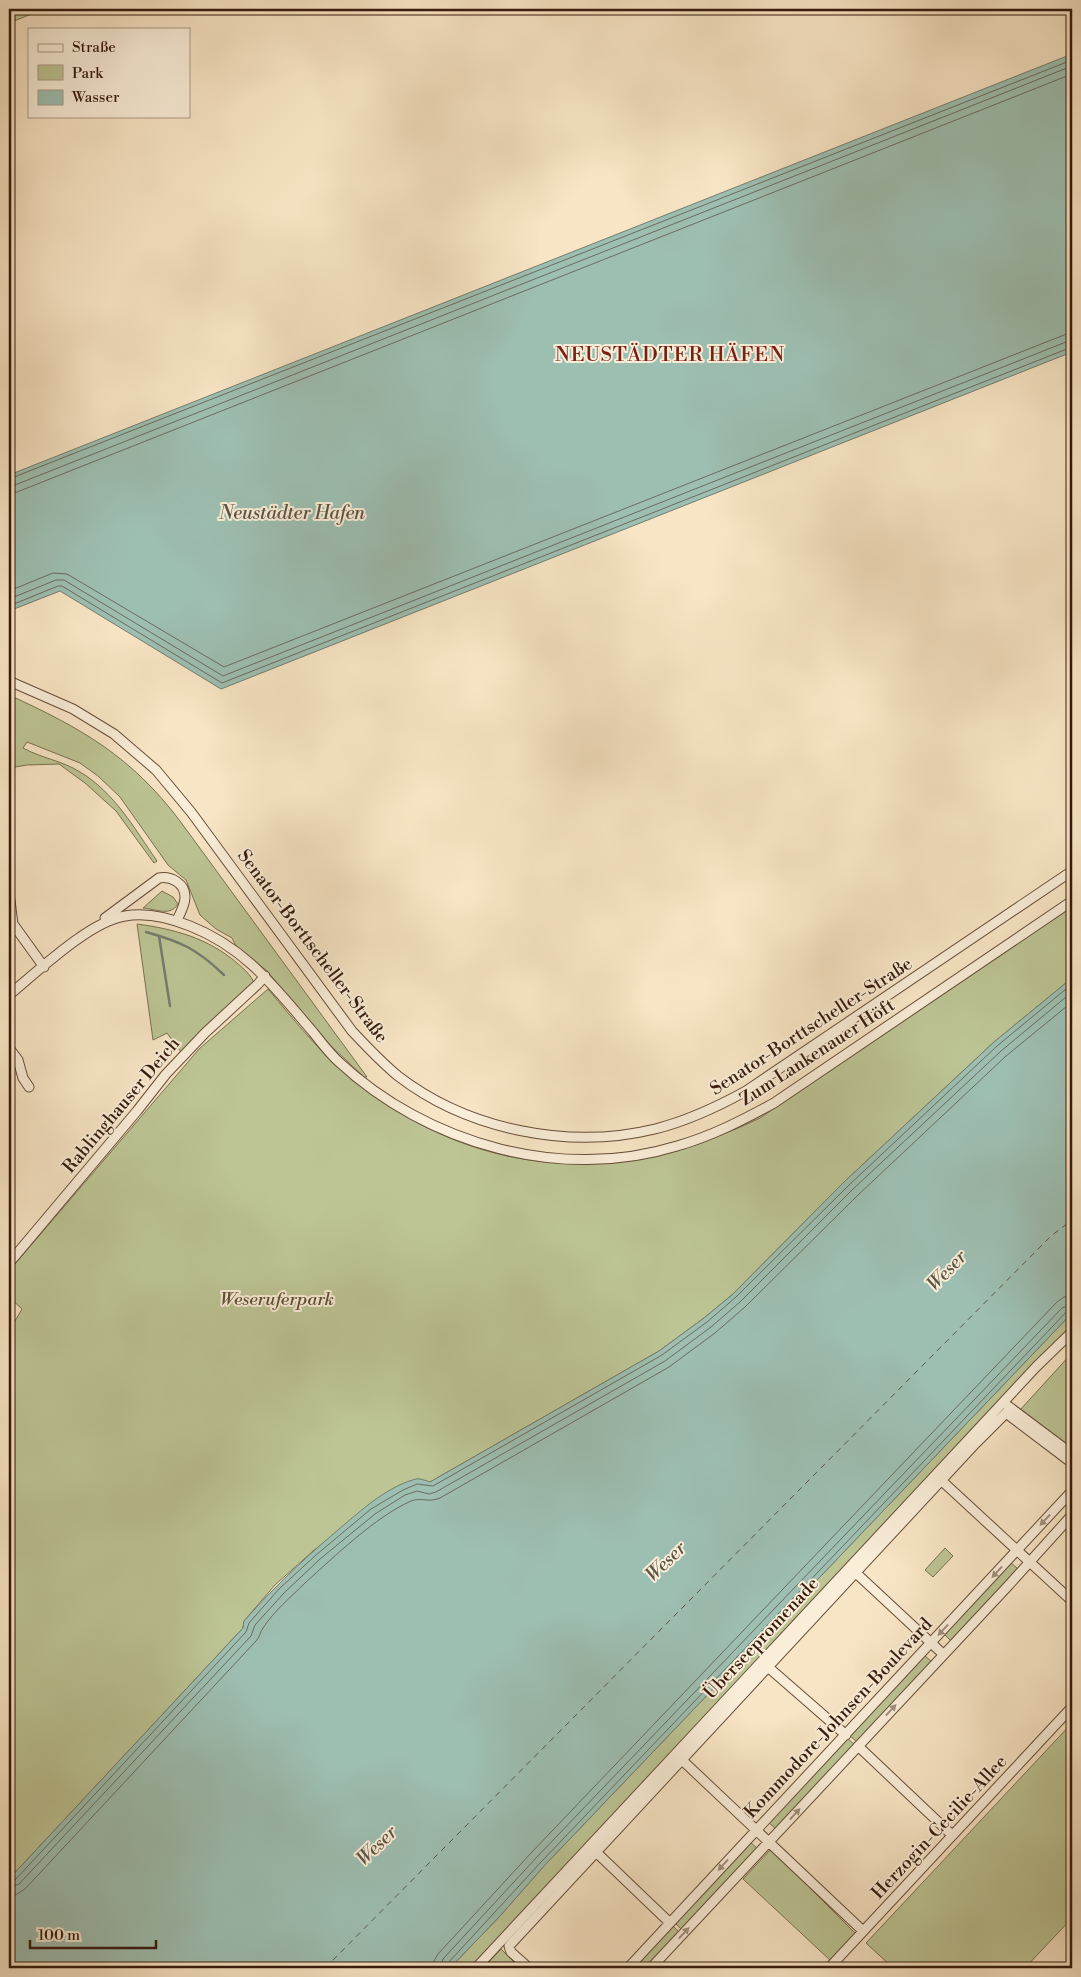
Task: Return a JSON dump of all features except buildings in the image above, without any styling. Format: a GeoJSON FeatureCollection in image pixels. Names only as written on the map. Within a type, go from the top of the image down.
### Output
{"type":"FeatureCollection","features":[{"type":"Feature","properties":{"kind":"street","name":"Senator-Borttscheller-Straße"},"geometry":{"type":"LineString","coordinates":[[9,681],[73,709],[114,734],[156,770],[191,812],[352,1031],[372,1053],[399,1076],[460,1112],[529,1132],[572,1137],[602,1137],[655,1129],[707,1112],[746,1091],[1072,871]]}},
{"type":"Feature","properties":{"kind":"street"},"geometry":{"type":"LineString","coordinates":[[9,995],[99,925],[106,917],[159,878],[174,878],[182,887],[186,896],[177,920]]}},
{"type":"Feature","properties":{"kind":"street"},"geometry":{"type":"LineString","coordinates":[[9,893],[10,915],[13,924],[44,967]]}},
{"type":"Feature","properties":{"kind":"street","name":"Zum Lankenauer Höft"},"geometry":{"type":"LineString","coordinates":[[99,925],[114,918],[144,915],[177,920],[218,938],[249,960],[265,976],[338,1061],[386,1099],[407,1112],[452,1134],[488,1146],[524,1155],[576,1160],[648,1154],[677,1147],[726,1129],[774,1103],[1072,901]]}},
{"type":"Feature","properties":{"kind":"street","name":"Rablinghauser Deich"},"geometry":{"type":"LineString","coordinates":[[9,1263],[166,1074],[205,1033],[265,976]]}},
{"type":"Feature","properties":{"kind":"street"},"geometry":{"type":"LineString","coordinates":[[9,1048],[18,1060],[23,1078],[29,1087]]}},
{"type":"Feature","properties":{"kind":"street","name":"Überseepromenade"},"geometry":{"type":"LineString","coordinates":[[476,1968],[1003,1402],[1072,1332]]}},
{"type":"Feature","properties":{"kind":"street"},"geometry":{"type":"LineString","coordinates":[[1003,1402],[1009,1411],[1072,1463]]}},
{"type":"Feature","properties":{"kind":"street"},"geometry":{"type":"LineString","coordinates":[[1009,1411],[1072,1454]]}},
{"type":"Feature","properties":{"kind":"street","name":"Überseepromenade"},"geometry":{"type":"LineString","coordinates":[[529,1968],[512,1952],[509,1946],[942,1480],[1009,1411]]}},
{"type":"Feature","properties":{"kind":"street"},"geometry":{"type":"LineString","coordinates":[[942,1480],[1072,1601]]}},
{"type":"Feature","properties":{"kind":"street","name":"Kommodore-Johnsen-Boulevard"},"geometry":{"type":"LineString","coordinates":[[628,1968],[1072,1491]]}},
{"type":"Feature","properties":{"kind":"street","name":"Kommodore-Johnsen-Boulevard"},"geometry":{"type":"LineString","coordinates":[[651,1968],[1072,1515]]}},
{"type":"Feature","properties":{"kind":"street"},"geometry":{"type":"LineString","coordinates":[[856,1573],[943,1654]]}},
{"type":"Feature","properties":{"kind":"street"},"geometry":{"type":"LineString","coordinates":[[768,1667],[846,1735]]}},
{"type":"Feature","properties":{"kind":"street","name":"Herzogin-Cecilie-Allee"},"geometry":{"type":"LineString","coordinates":[[829,1968],[1072,1707]]}},
{"type":"Feature","properties":{"kind":"street"},"geometry":{"type":"LineString","coordinates":[[858,1746],[952,1835]]}},
{"type":"Feature","properties":{"kind":"street"},"geometry":{"type":"LineString","coordinates":[[682,1760],[863,1931]]}},
{"type":"Feature","properties":{"kind":"street"},"geometry":{"type":"LineString","coordinates":[[596,1852],[670,1922]]}},
{"type":"Feature","properties":{"kind":"green space"},"geometry":{"type":"Polygon","coordinates":[[[9,9],[44,9],[9,23],[9,9]]]}},
{"type":"Feature","properties":{"kind":"green space"},"geometry":{"type":"Polygon","coordinates":[[[9,695],[59,719],[103,746],[123,761],[162,798],[367,1077],[364,1077],[330,1045],[267,971],[236,946],[232,938],[216,929],[200,915],[186,880],[168,865],[120,797],[98,776],[80,763],[27,742],[23,748],[73,768],[104,790],[132,824],[157,861],[154,863],[116,811],[85,783],[59,764],[27,765],[9,768],[9,695]]]}},
{"type":"Feature","properties":{"kind":"green space"},"geometry":{"type":"Polygon","coordinates":[[[162,891],[173,897],[178,904],[175,908],[162,911],[143,908],[162,891]]]}},
{"type":"Feature","properties":{"kind":"green space","name":"Weseruferpark"},"geometry":{"type":"Polygon","coordinates":[[[1072,907],[1072,978],[994,1042],[844,1182],[733,1294],[659,1351],[430,1482],[418,1479],[401,1485],[313,1551],[275,1585],[244,1621],[243,1628],[9,1879],[9,1331],[22,1309],[9,1297],[9,1271],[199,1049],[268,989],[322,1051],[359,1085],[406,1117],[455,1140],[504,1155],[554,1163],[605,1162],[656,1155],[708,1140],[760,1118],[1072,907]]]}},
{"type":"Feature","properties":{"kind":"green space"},"geometry":{"type":"Polygon","coordinates":[[[137,924],[177,932],[214,947],[226,954],[245,970],[254,983],[181,1052],[167,1033],[153,1040],[137,924]]]}},
{"type":"Feature","properties":{"kind":"green space"},"geometry":{"type":"Polygon","coordinates":[[[1072,1313],[1072,1329],[472,1968],[450,1968],[500,1916],[544,1866],[1072,1313]]]}},
{"type":"Feature","properties":{"kind":"green space"},"geometry":{"type":"Polygon","coordinates":[[[1072,1353],[1072,1449],[1020,1410],[1072,1353]]]}},
{"type":"Feature","properties":{"kind":"green space"},"geometry":{"type":"Polygon","coordinates":[[[945,1548],[953,1556],[933,1577],[925,1570],[945,1548]]]}},
{"type":"Feature","properties":{"kind":"green space"},"geometry":{"type":"Polygon","coordinates":[[[1010,1562],[1018,1569],[951,1641],[944,1634],[1010,1562]]]}},
{"type":"Feature","properties":{"kind":"green space"},"geometry":{"type":"Polygon","coordinates":[[[924,1655],[932,1662],[857,1742],[849,1735],[924,1655]]]}},
{"type":"Feature","properties":{"kind":"green space"},"geometry":{"type":"Polygon","coordinates":[[[1072,1723],[1072,1918],[1025,1968],[893,1968],[866,1943],[1072,1723]]]}},
{"type":"Feature","properties":{"kind":"green space"},"geometry":{"type":"Polygon","coordinates":[[[847,1738],[855,1745],[776,1829],[768,1822],[847,1738]]]}},
{"type":"Feature","properties":{"kind":"green space"},"geometry":{"type":"Polygon","coordinates":[[[750,1842],[758,1849],[682,1930],[675,1923],[750,1842]]]}},
{"type":"Feature","properties":{"kind":"green space"},"geometry":{"type":"Polygon","coordinates":[[[771,1849],[856,1934],[831,1961],[743,1879],[771,1849]]]}},
{"type":"Feature","properties":{"kind":"green space"},"geometry":{"type":"Polygon","coordinates":[[[672,1925],[680,1933],[647,1968],[632,1968],[672,1925]]]}},
{"type":"Feature","properties":{"kind":"green space"},"geometry":{"type":"Polygon","coordinates":[[[501,1949],[520,1968],[483,1968],[501,1949]]]}},
{"type":"Feature","properties":{"kind":"water","name":"Neustädter Hafen"},"geometry":{"type":"Polygon","coordinates":[[[1072,54],[1072,352],[221,689],[60,591],[9,611],[9,475],[1072,54]]]}},
{"type":"Feature","properties":{"kind":"water","name":"Weser"},"geometry":{"type":"Polygon","coordinates":[[[1072,978],[1072,1313],[544,1866],[500,1916],[450,1968],[9,1968],[9,1879],[243,1628],[244,1621],[256,1608],[305,1559],[361,1511],[387,1492],[416,1479],[430,1482],[659,1351],[704,1318],[733,1294],[844,1182],[994,1042],[1072,978]]]}},
{"type":"Feature","properties":{"kind":"waterway"},"geometry":{"type":"LineString","coordinates":[[146,932],[179,943],[197,953],[224,975]]}},
{"type":"Feature","properties":{"kind":"waterway"},"geometry":{"type":"LineString","coordinates":[[159,936],[170,1006]]}},
{"type":"Feature","properties":{"kind":"ferry route"},"geometry":{"type":"LineString","coordinates":[[325,1968],[1051,1236],[1072,1220]]}},
{"type":"Feature","properties":{"kind":"district","name":"NEUSTÄDTER HÄFEN"},"geometry":{"type":"Point","coordinates":[670,354]}}]}
